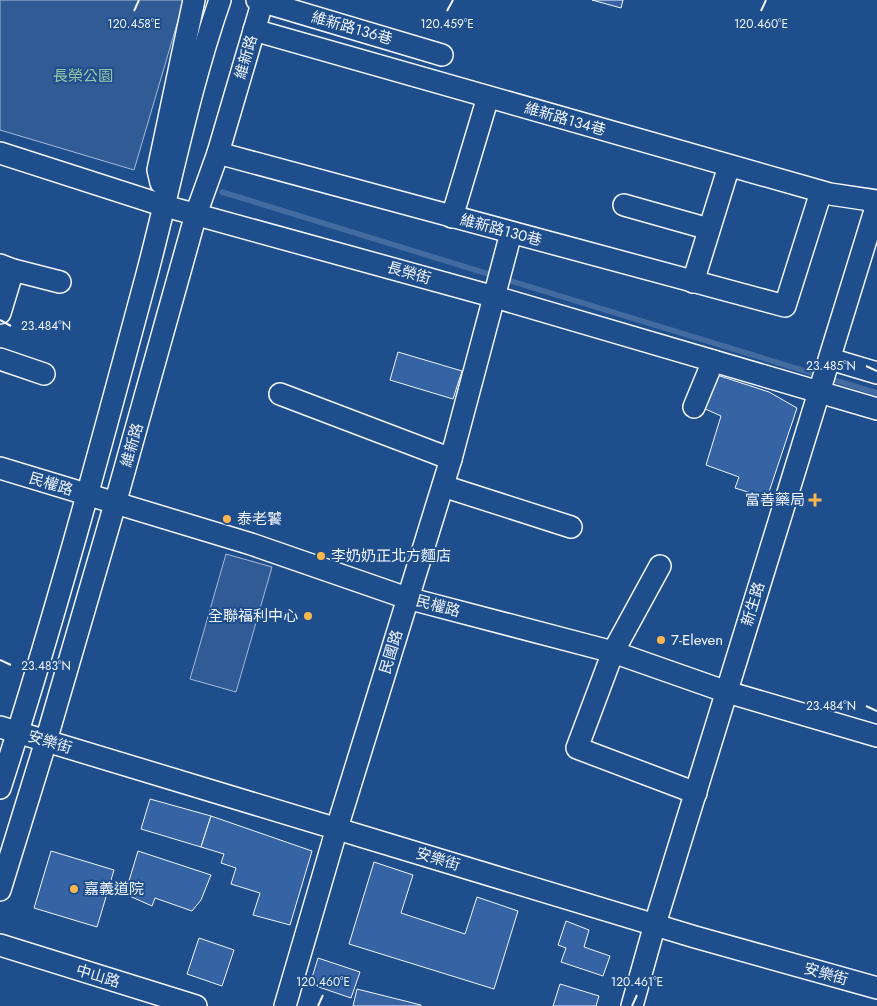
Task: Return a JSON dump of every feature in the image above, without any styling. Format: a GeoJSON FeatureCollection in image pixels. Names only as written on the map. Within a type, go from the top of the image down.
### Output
{"type":"FeatureCollection","features":[{"type":"Feature","properties":{"kind":"street"},"geometry":{"type":"LineString","coordinates":[[164,206],[158,170],[194,0]]}},
{"type":"Feature","properties":{"kind":"street","name":"維新路"},"geometry":{"type":"LineString","coordinates":[[0,788],[9,730],[88,495],[164,206],[198,67],[220,0]]}},
{"type":"Feature","properties":{"kind":"street","name":"維新路"},"geometry":{"type":"LineString","coordinates":[[0,890],[46,741],[115,504],[196,214],[218,153],[261,1]]}},
{"type":"Feature","properties":{"kind":"street","name":"維新路136巷"},"geometry":{"type":"LineString","coordinates":[[261,1],[442,55]]}},
{"type":"Feature","properties":{"kind":"street","name":"維新路134巷"},"geometry":{"type":"LineString","coordinates":[[254,30],[821,192],[877,202]]}},
{"type":"Feature","properties":{"kind":"street"},"geometry":{"type":"LineString","coordinates":[[452,217],[488,97]]}},
{"type":"Feature","properties":{"kind":"street","name":"長榮街"},"geometry":{"type":"LineString","coordinates":[[0,153],[164,206],[495,297],[713,361],[824,376]]}},
{"type":"Feature","properties":{"kind":"street","name":"維新路130巷"},"geometry":{"type":"LineString","coordinates":[[218,153],[785,306],[821,192]]}},
{"type":"Feature","properties":{"kind":"street"},"geometry":{"type":"LineString","coordinates":[[693,282],[729,166]]}},
{"type":"Feature","properties":{"kind":"street","name":"新生路"},"geometry":{"type":"LineString","coordinates":[[632,1006],[655,924],[877,202]]}},
{"type":"Feature","properties":{"kind":"street"},"geometry":{"type":"LineString","coordinates":[[624,205],[709,229]]}},
{"type":"Feature","properties":{"kind":"street","name":"民國路"},"geometry":{"type":"LineString","coordinates":[[285,1006],[337,828],[451,459],[511,233]]}},
{"type":"Feature","properties":{"kind":"street"},"geometry":{"type":"LineString","coordinates":[[0,313],[6,268],[60,282]]}},
{"type":"Feature","properties":{"kind":"street"},"geometry":{"type":"LineString","coordinates":[[0,359],[44,374]]}},
{"type":"Feature","properties":{"kind":"street"},"geometry":{"type":"LineString","coordinates":[[694,407],[713,361]]}},
{"type":"Feature","properties":{"kind":"street"},"geometry":{"type":"LineString","coordinates":[[824,376],[877,373]]}},
{"type":"Feature","properties":{"kind":"street"},"geometry":{"type":"LineString","coordinates":[[824,376],[877,409]]}},
{"type":"Feature","properties":{"kind":"street"},"geometry":{"type":"LineString","coordinates":[[280,394],[451,459]]}},
{"type":"Feature","properties":{"kind":"street","name":"民權路"},"geometry":{"type":"LineString","coordinates":[[0,468],[251,544],[408,598],[613,652],[727,692],[877,736]]}},
{"type":"Feature","properties":{"kind":"street"},"geometry":{"type":"LineString","coordinates":[[443,486],[571,527]]}},
{"type":"Feature","properties":{"kind":"street"},"geometry":{"type":"LineString","coordinates":[[660,566],[613,652],[577,748],[696,793]]}},
{"type":"Feature","properties":{"kind":"street","name":"安樂街"},"geometry":{"type":"LineString","coordinates":[[9,730],[655,924],[877,988]]}},
{"type":"Feature","properties":{"kind":"street","name":"中山路"},"geometry":{"type":"LineString","coordinates":[[0,946],[196,1006]]}},
{"type":"Feature","properties":{"kind":"shaded area","name":"長榮公園"},"geometry":{"type":"Polygon","coordinates":[[[0,0],[184,0],[134,170],[0,130],[0,0]]]}},
{"type":"Feature","properties":{"kind":"shaded area"},"geometry":{"type":"Polygon","coordinates":[[[226,554],[272,567],[236,692],[190,679],[226,554]]]}},
{"type":"Feature","properties":{"kind":"building"},"geometry":{"type":"Polygon","coordinates":[[[592,0],[623,0],[621,8],[592,0]]]}},
{"type":"Feature","properties":{"kind":"building"},"geometry":{"type":"Polygon","coordinates":[[[398,352],[462,371],[453,399],[390,380],[398,352]]]}},
{"type":"Feature","properties":{"kind":"building"},"geometry":{"type":"Polygon","coordinates":[[[717,375],[769,392],[797,408],[767,498],[735,488],[739,477],[706,465],[721,416],[703,408],[717,375]]]}},
{"type":"Feature","properties":{"kind":"building"},"geometry":{"type":"Polygon","coordinates":[[[150,799],[211,816],[201,847],[141,829],[150,799]]]}},
{"type":"Feature","properties":{"kind":"building"},"geometry":{"type":"Polygon","coordinates":[[[211,816],[312,851],[290,925],[253,915],[260,893],[231,884],[236,868],[221,863],[224,854],[201,847],[211,816]]]}},
{"type":"Feature","properties":{"kind":"building","name":"嘉義道院"},"geometry":{"type":"Polygon","coordinates":[[[51,851],[114,870],[97,927],[34,908],[51,851]]]}},
{"type":"Feature","properties":{"kind":"building"},"geometry":{"type":"Polygon","coordinates":[[[138,851],[211,875],[201,900],[192,911],[155,898],[152,906],[125,894],[138,851]]]}},
{"type":"Feature","properties":{"kind":"building"},"geometry":{"type":"Polygon","coordinates":[[[374,862],[413,875],[401,913],[465,934],[477,897],[518,911],[494,989],[349,944],[374,862]]]}},
{"type":"Feature","properties":{"kind":"building"},"geometry":{"type":"Polygon","coordinates":[[[566,921],[589,930],[584,947],[610,956],[603,976],[561,962],[566,948],[558,945],[566,921]]]}},
{"type":"Feature","properties":{"kind":"building"},"geometry":{"type":"Polygon","coordinates":[[[199,938],[234,950],[222,986],[187,974],[199,938]]]}},
{"type":"Feature","properties":{"kind":"building"},"geometry":{"type":"Polygon","coordinates":[[[318,958],[360,972],[351,998],[310,984],[318,958]]]}},
{"type":"Feature","properties":{"kind":"building"},"geometry":{"type":"Polygon","coordinates":[[[560,984],[599,996],[596,1006],[553,1006],[560,984]]]}},
{"type":"Feature","properties":{"kind":"building"},"geometry":{"type":"Polygon","coordinates":[[[357,989],[421,1005],[421,1006],[353,1006],[357,989]]]}},
{"type":"Feature","properties":{"kind":"waterway"},"geometry":{"type":"LineString","coordinates":[[222,192],[495,276]]}},
{"type":"Feature","properties":{"kind":"waterway"},"geometry":{"type":"LineString","coordinates":[[504,279],[877,393]]}},
{"type":"Feature","properties":{"kind":"place","name":"富善藥局"},"geometry":{"type":"Point","coordinates":[815,500]}},
{"type":"Feature","properties":{"kind":"place","name":"泰老饕"},"geometry":{"type":"Point","coordinates":[227,519]}},
{"type":"Feature","properties":{"kind":"place","name":"李奶奶正北方麵店"},"geometry":{"type":"Point","coordinates":[321,556]}},
{"type":"Feature","properties":{"kind":"place","name":"全聯福利中心"},"geometry":{"type":"Point","coordinates":[308,616]}},
{"type":"Feature","properties":{"kind":"place","name":"7-Eleven"},"geometry":{"type":"Point","coordinates":[661,640]}},
{"type":"Feature","properties":{"kind":"place","name":"嘉義道院"},"geometry":{"type":"Point","coordinates":[74,889]}}]}
